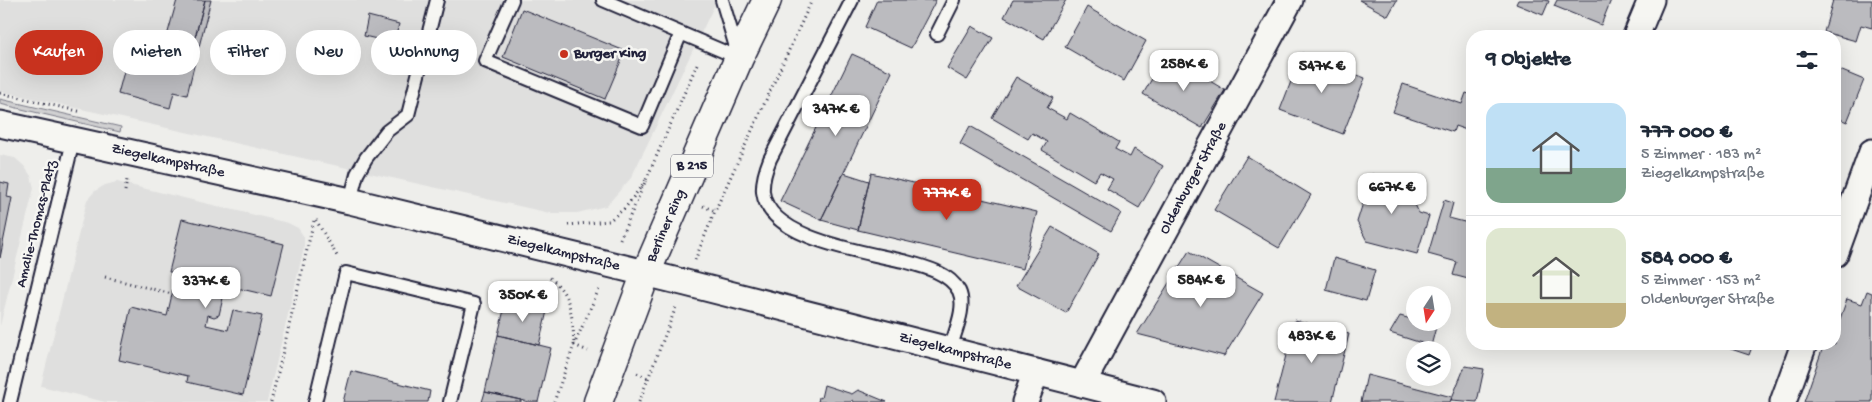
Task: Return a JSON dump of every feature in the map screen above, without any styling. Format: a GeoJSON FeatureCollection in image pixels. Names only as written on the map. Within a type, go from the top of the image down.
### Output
{"type":"FeatureCollection","features":[{"type":"Feature","properties":{"kind":"main road","name":"Berliner Ring"},"geometry":{"type":"LineString","coordinates":[[598,402],[646,273],[739,58],[767,0]]}},
{"type":"Feature","properties":{"kind":"street","name":"Oldenburger Straße"},"geometry":{"type":"LineString","coordinates":[[1082,384],[1290,0]]}},
{"type":"Feature","properties":{"kind":"street"},"geometry":{"type":"LineString","coordinates":[[1638,30],[1651,0]]}},
{"type":"Feature","properties":{"kind":"street","name":"Ziegelkampstraße"},"geometry":{"type":"LineString","coordinates":[[0,124],[350,201],[646,273],[1153,402]]}},
{"type":"Feature","properties":{"kind":"street"},"geometry":{"type":"LineString","coordinates":[[1841,237],[1872,152]]}},
{"type":"Feature","properties":{"kind":"street"},"geometry":{"type":"LineString","coordinates":[[1783,402],[1802,350]]}},
{"type":"Feature","properties":{"kind":"street"},"geometry":{"type":"LineString","coordinates":[[1025,402],[1036,372]]}},
{"type":"Feature","properties":{"kind":"lane"},"geometry":{"type":"LineString","coordinates":[[350,201],[357,174],[366,158],[387,131],[408,115],[437,0]]}},
{"type":"Feature","properties":{"kind":"lane"},"geometry":{"type":"LineString","coordinates":[[512,0],[485,61],[642,126],[682,33]]}},
{"type":"Feature","properties":{"kind":"lane"},"geometry":{"type":"LineString","coordinates":[[603,0],[739,58]]}},
{"type":"Feature","properties":{"kind":"lane"},"geometry":{"type":"LineString","coordinates":[[722,0],[739,58]]}},
{"type":"Feature","properties":{"kind":"lane"},"geometry":{"type":"LineString","coordinates":[[852,0],[770,159],[764,176],[763,192],[767,205],[774,216],[790,229],[813,239],[918,265],[945,276],[958,290],[962,304],[950,350]]}},
{"type":"Feature","properties":{"kind":"lane"},"geometry":{"type":"LineString","coordinates":[[937,34],[954,0]]}},
{"type":"Feature","properties":{"kind":"lane","name":"Amalie-Thomas-Platz"},"geometry":{"type":"LineString","coordinates":[[10,402],[73,141]]}},
{"type":"Feature","properties":{"kind":"lane"},"geometry":{"type":"LineString","coordinates":[[315,402],[346,273],[474,304],[450,402]]}},
{"type":"Feature","properties":{"kind":"path"},"geometry":{"type":"LineString","coordinates":[[715,211],[812,0]]}},
{"type":"Feature","properties":{"kind":"path"},"geometry":{"type":"LineString","coordinates":[[566,226],[609,220],[626,207],[646,180],[707,43]]}},
{"type":"Feature","properties":{"kind":"path"},"geometry":{"type":"LineString","coordinates":[[0,93],[87,113]]}},
{"type":"Feature","properties":{"kind":"path"},"geometry":{"type":"LineString","coordinates":[[125,191],[128,174]]}},
{"type":"Feature","properties":{"kind":"path"},"geometry":{"type":"LineString","coordinates":[[271,402],[315,218],[346,273]]}},
{"type":"Feature","properties":{"kind":"path"},"geometry":{"type":"LineString","coordinates":[[105,277],[172,294]]}},
{"type":"Feature","properties":{"kind":"path"},"geometry":{"type":"LineString","coordinates":[[554,402],[574,345]]}},
{"type":"Feature","properties":{"kind":"path"},"geometry":{"type":"LineString","coordinates":[[639,402],[648,378]]}},
{"type":"Feature","properties":{"kind":"shaded area"},"geometry":{"type":"Polygon","coordinates":[[[0,0],[717,0],[631,178],[606,206],[577,213],[550,213],[0,91],[0,0]]]}},
{"type":"Feature","properties":{"kind":"shaded area"},"geometry":{"type":"Polygon","coordinates":[[[0,99],[121,127],[120,132],[0,104],[0,99]]]}},
{"type":"Feature","properties":{"kind":"shaded area"},"geometry":{"type":"Polygon","coordinates":[[[0,155],[15,158],[24,166],[31,176],[34,188],[0,326],[0,155]]]}},
{"type":"Feature","properties":{"kind":"shaded area"},"geometry":{"type":"Polygon","coordinates":[[[117,182],[288,223],[298,228],[304,237],[304,248],[267,402],[105,402],[41,386],[87,200],[95,191],[105,185],[117,182]]]}},
{"type":"Feature","properties":{"kind":"building"},"geometry":{"type":"Polygon","coordinates":[[[177,0],[205,0],[197,30],[169,30],[177,0]]]}},
{"type":"Feature","properties":{"kind":"building"},"geometry":{"type":"Polygon","coordinates":[[[205,0],[211,0],[200,43],[200,30],[197,30],[205,0]]]}},
{"type":"Feature","properties":{"kind":"building"},"geometry":{"type":"Polygon","coordinates":[[[877,0],[936,0],[911,48],[865,27],[877,0]]]}},
{"type":"Feature","properties":{"kind":"building"},"geometry":{"type":"Polygon","coordinates":[[[1013,0],[1066,0],[1044,39],[1004,17],[1013,0]]]}},
{"type":"Feature","properties":{"kind":"building"},"geometry":{"type":"Polygon","coordinates":[[[1359,0],[1397,0],[1388,16],[1359,0]]]}},
{"type":"Feature","properties":{"kind":"building"},"geometry":{"type":"Polygon","coordinates":[[[1518,0],[1549,1],[1543,15],[1516,4],[1518,0]]]}},
{"type":"Feature","properties":{"kind":"building"},"geometry":{"type":"Polygon","coordinates":[[[1557,0],[1611,0],[1601,25],[1554,6],[1557,0]]]}},
{"type":"Feature","properties":{"kind":"building"},"geometry":{"type":"Polygon","coordinates":[[[1833,0],[1872,0],[1872,28],[1861,25],[1856,41],[1841,37],[1841,30],[1825,30],[1833,0]]]}},
{"type":"Feature","properties":{"kind":"building"},"geometry":{"type":"Polygon","coordinates":[[[1087,7],[1146,41],[1124,81],[1065,47],[1087,7]]]}},
{"type":"Feature","properties":{"kind":"building","name":"Burger King"},"geometry":{"type":"Polygon","coordinates":[[[522,9],[625,51],[605,99],[503,57],[522,9]]]}},
{"type":"Feature","properties":{"kind":"building"},"geometry":{"type":"Polygon","coordinates":[[[368,16],[399,24],[397,30],[371,30],[371,38],[364,36],[368,16]]]}},
{"type":"Feature","properties":{"kind":"building"},"geometry":{"type":"Polygon","coordinates":[[[972,26],[993,38],[967,80],[947,68],[972,26]]]}},
{"type":"Feature","properties":{"kind":"building"},"geometry":{"type":"Polygon","coordinates":[[[1302,53],[1365,78],[1343,134],[1280,110],[1302,53]]]}},
{"type":"Feature","properties":{"kind":"building"},"geometry":{"type":"Polygon","coordinates":[[[852,54],[892,72],[821,220],[780,201],[852,54]]]}},
{"type":"Feature","properties":{"kind":"building"},"geometry":{"type":"Polygon","coordinates":[[[1166,55],[1225,90],[1202,128],[1143,94],[1166,55]]]}},
{"type":"Feature","properties":{"kind":"building"},"geometry":{"type":"Polygon","coordinates":[[[1841,70],[1864,80],[1847,122],[1841,120],[1841,70]]]}},
{"type":"Feature","properties":{"kind":"building"},"geometry":{"type":"Polygon","coordinates":[[[123,75],[192,75],[187,95],[174,92],[170,108],[118,94],[123,75]]]}},
{"type":"Feature","properties":{"kind":"building"},"geometry":{"type":"Polygon","coordinates":[[[1016,77],[1053,98],[1047,108],[1067,119],[1070,113],[1119,142],[1115,149],[1130,157],[1134,149],[1163,166],[1139,208],[1107,189],[1113,179],[1100,172],[1094,181],[1042,150],[1047,142],[1039,137],[1032,133],[1028,139],[992,118],[1016,77]]]}},
{"type":"Feature","properties":{"kind":"building"},"geometry":{"type":"Polygon","coordinates":[[[1403,84],[1462,104],[1466,93],[1466,130],[1455,126],[1453,132],[1393,112],[1403,84]]]}},
{"type":"Feature","properties":{"kind":"building"},"geometry":{"type":"Polygon","coordinates":[[[970,126],[1121,213],[1111,231],[960,144],[970,126]]]}},
{"type":"Feature","properties":{"kind":"building"},"geometry":{"type":"Polygon","coordinates":[[[1247,156],[1311,195],[1279,248],[1214,210],[1247,156]]]}},
{"type":"Feature","properties":{"kind":"building"},"geometry":{"type":"Polygon","coordinates":[[[844,173],[869,181],[858,230],[821,220],[844,173]]]}},
{"type":"Feature","properties":{"kind":"building"},"geometry":{"type":"Polygon","coordinates":[[[871,173],[1037,212],[1023,269],[858,230],[871,173]]]}},
{"type":"Feature","properties":{"kind":"building"},"geometry":{"type":"Polygon","coordinates":[[[1372,174],[1415,186],[1411,196],[1419,213],[1429,216],[1417,254],[1367,241],[1357,222],[1372,174]]]}},
{"type":"Feature","properties":{"kind":"building"},"geometry":{"type":"Polygon","coordinates":[[[0,182],[9,184],[7,197],[12,198],[0,258],[0,182]]]}},
{"type":"Feature","properties":{"kind":"building"},"geometry":{"type":"Polygon","coordinates":[[[1444,200],[1453,203],[1449,218],[1466,222],[1466,278],[1453,275],[1457,262],[1428,254],[1444,200]]]}},
{"type":"Feature","properties":{"kind":"building"},"geometry":{"type":"Polygon","coordinates":[[[182,219],[284,244],[271,296],[216,283],[214,293],[220,294],[223,298],[219,315],[214,317],[208,315],[206,325],[228,330],[233,310],[262,316],[243,395],[187,382],[188,376],[119,360],[131,307],[167,316],[177,273],[169,272],[182,219]]]}},
{"type":"Feature","properties":{"kind":"building"},"geometry":{"type":"Polygon","coordinates":[[[1052,227],[1099,254],[1066,313],[1016,286],[1052,227]]]}},
{"type":"Feature","properties":{"kind":"building"},"geometry":{"type":"Polygon","coordinates":[[[1189,251],[1263,293],[1224,356],[1137,334],[1189,251]]]}},
{"type":"Feature","properties":{"kind":"building"},"geometry":{"type":"Polygon","coordinates":[[[1334,258],[1375,270],[1366,301],[1326,290],[1334,258]]]}},
{"type":"Feature","properties":{"kind":"building"},"geometry":{"type":"Polygon","coordinates":[[[1867,291],[1872,293],[1872,402],[1804,402],[1822,350],[1841,350],[1841,316],[1847,299],[1862,304],[1867,291]]]}},
{"type":"Feature","properties":{"kind":"building"},"geometry":{"type":"Polygon","coordinates":[[[506,301],[547,311],[539,345],[498,335],[506,301]]]}},
{"type":"Feature","properties":{"kind":"building"},"geometry":{"type":"Polygon","coordinates":[[[1400,316],[1406,318],[1406,331],[1435,331],[1432,341],[1415,341],[1390,333],[1400,316]]]}},
{"type":"Feature","properties":{"kind":"building"},"geometry":{"type":"Polygon","coordinates":[[[1295,320],[1349,334],[1332,402],[1274,402],[1295,320]]]}},
{"type":"Feature","properties":{"kind":"building"},"geometry":{"type":"Polygon","coordinates":[[[498,335],[551,348],[538,402],[529,402],[485,392],[498,335]]]}},
{"type":"Feature","properties":{"kind":"building"},"geometry":{"type":"Polygon","coordinates":[[[1734,350],[1751,350],[1749,355],[1734,350]]]}},
{"type":"Feature","properties":{"kind":"building"},"geometry":{"type":"Polygon","coordinates":[[[1465,366],[1484,369],[1477,402],[1451,400],[1465,366]]]}},
{"type":"Feature","properties":{"kind":"building"},"geometry":{"type":"Polygon","coordinates":[[[351,371],[430,391],[428,402],[343,402],[351,371]]]}},
{"type":"Feature","properties":{"kind":"building"},"geometry":{"type":"Polygon","coordinates":[[[1367,375],[1452,397],[1450,402],[1361,402],[1367,375]]]}},
{"type":"Feature","properties":{"kind":"building"},"geometry":{"type":"Polygon","coordinates":[[[824,385],[852,394],[858,390],[887,402],[854,402],[853,400],[850,402],[818,402],[824,385]]]}},
{"type":"Feature","properties":{"kind":"building"},"geometry":{"type":"Polygon","coordinates":[[[485,392],[521,400],[521,402],[482,402],[485,392]]]}},
{"type":"Feature","properties":{"kind":"place","name":"Burger King"},"geometry":{"type":"Point","coordinates":[564,54]}}]}
